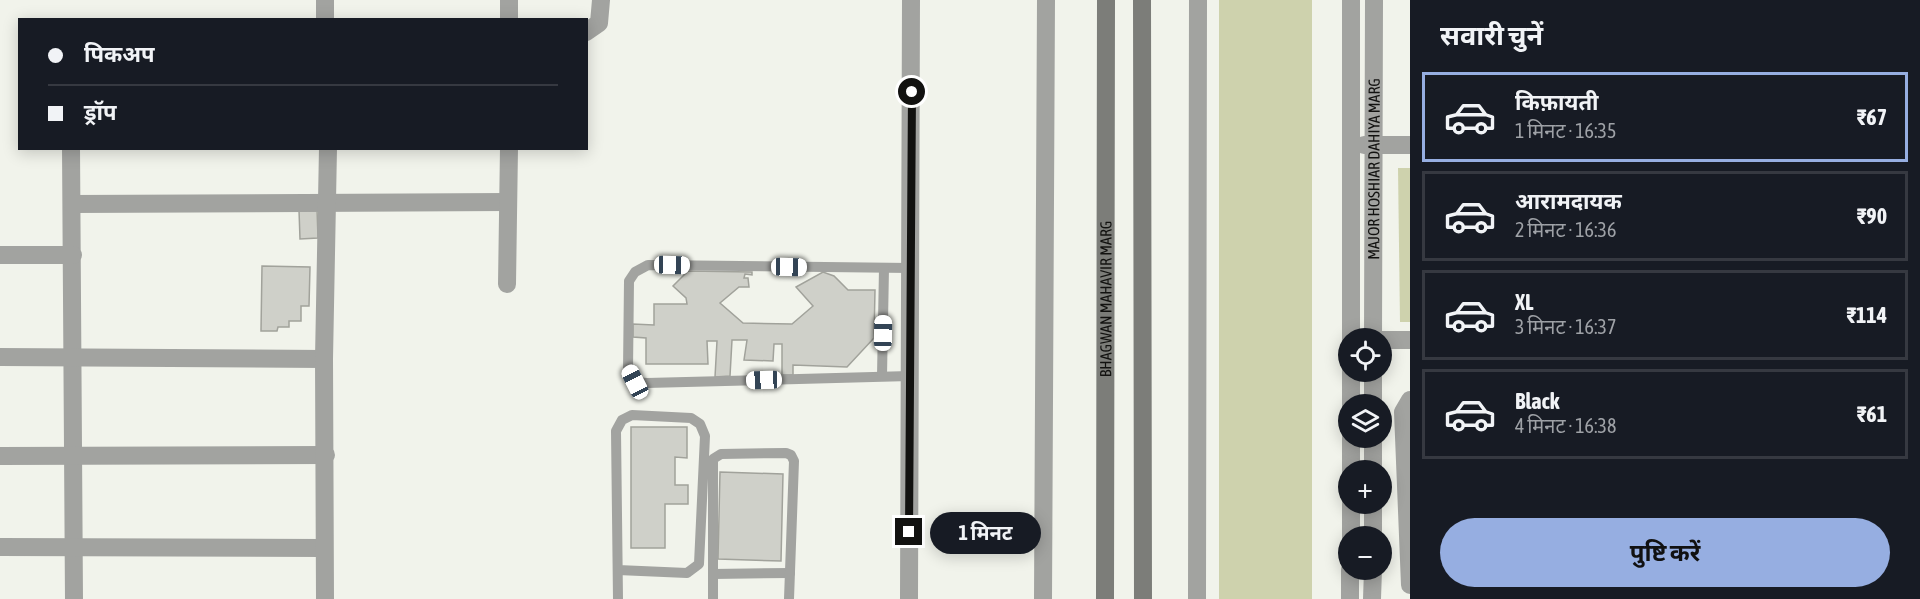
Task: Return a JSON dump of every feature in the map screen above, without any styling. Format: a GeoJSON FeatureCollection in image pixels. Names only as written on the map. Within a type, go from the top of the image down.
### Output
{"type":"FeatureCollection","features":[{"type":"Feature","properties":{"kind":"main road","name":"BHAGWAN MAHAVIR MARG"},"geometry":{"type":"LineString","coordinates":[[1105,599],[1106,0]]}},
{"type":"Feature","properties":{"kind":"main road"},"geometry":{"type":"LineString","coordinates":[[1142,0],[1143,599]]}},
{"type":"Feature","properties":{"kind":"street"},"geometry":{"type":"LineString","coordinates":[[325,0],[325,18]]}},
{"type":"Feature","properties":{"kind":"street"},"geometry":{"type":"LineString","coordinates":[[509,0],[509,18]]}},
{"type":"Feature","properties":{"kind":"street"},"geometry":{"type":"LineString","coordinates":[[588,30],[598,23],[601,0]]}},
{"type":"Feature","properties":{"kind":"street"},"geometry":{"type":"LineString","coordinates":[[909,599],[911,0]]}},
{"type":"Feature","properties":{"kind":"street"},"geometry":{"type":"LineString","coordinates":[[1043,599],[1046,0]]}},
{"type":"Feature","properties":{"kind":"street"},"geometry":{"type":"LineString","coordinates":[[1197,599],[1198,0]]}},
{"type":"Feature","properties":{"kind":"street","name":"MAJOR HOSHIAR DAHIYA MARG"},"geometry":{"type":"LineString","coordinates":[[1351,0],[1351,328]]}},
{"type":"Feature","properties":{"kind":"street","name":"MAJOR HOSHIAR DAHIYA MARG"},"geometry":{"type":"LineString","coordinates":[[1373,328],[1374,0]]}},
{"type":"Feature","properties":{"kind":"street"},"geometry":{"type":"LineString","coordinates":[[1351,145],[1410,145]]}},
{"type":"Feature","properties":{"kind":"street"},"geometry":{"type":"LineString","coordinates":[[71,150],[74,599]]}},
{"type":"Feature","properties":{"kind":"street"},"geometry":{"type":"LineString","coordinates":[[325,599],[324,359],[329,203],[328,150]]}},
{"type":"Feature","properties":{"kind":"street"},"geometry":{"type":"LineString","coordinates":[[507,284],[509,150]]}},
{"type":"Feature","properties":{"kind":"street"},"geometry":{"type":"LineString","coordinates":[[72,204],[508,202]]}},
{"type":"Feature","properties":{"kind":"street"},"geometry":{"type":"LineString","coordinates":[[0,255],[73,255]]}},
{"type":"Feature","properties":{"kind":"street"},"geometry":{"type":"LineString","coordinates":[[1392,340],[1410,340]]}},
{"type":"Feature","properties":{"kind":"street"},"geometry":{"type":"LineString","coordinates":[[0,357],[324,359]]}},
{"type":"Feature","properties":{"kind":"street"},"geometry":{"type":"LineString","coordinates":[[1410,400],[1403,412],[1410,585]]}},
{"type":"Feature","properties":{"kind":"street"},"geometry":{"type":"LineString","coordinates":[[0,456],[326,455]]}},
{"type":"Feature","properties":{"kind":"street"},"geometry":{"type":"LineString","coordinates":[[0,547],[324,548]]}},
{"type":"Feature","properties":{"kind":"street"},"geometry":{"type":"LineString","coordinates":[[1350,580],[1350,599]]}},
{"type":"Feature","properties":{"kind":"street"},"geometry":{"type":"LineString","coordinates":[[1372,599],[1373,580]]}},
{"type":"Feature","properties":{"kind":"lane"},"geometry":{"type":"LineString","coordinates":[[910,268],[648,265],[635,272],[629,281],[628,370],[635,382],[910,376]]}},
{"type":"Feature","properties":{"kind":"lane"},"geometry":{"type":"LineString","coordinates":[[882,376],[884,268]]}},
{"type":"Feature","properties":{"kind":"lane"},"geometry":{"type":"LineString","coordinates":[[618,570],[687,573],[699,564],[705,436],[700,424],[691,418],[632,415],[621,420],[616,431],[618,599]]}},
{"type":"Feature","properties":{"kind":"lane"},"geometry":{"type":"LineString","coordinates":[[713,599],[713,459],[721,454],[786,453],[791,455],[794,461],[789,599]]}},
{"type":"Feature","properties":{"kind":"lane"},"geometry":{"type":"LineString","coordinates":[[713,573],[790,573]]}},
{"type":"Feature","properties":{"kind":"green space"},"geometry":{"type":"Polygon","coordinates":[[[1219,0],[1312,0],[1312,599],[1219,599],[1219,0]]]}},
{"type":"Feature","properties":{"kind":"green space"},"geometry":{"type":"Polygon","coordinates":[[[1398,168],[1410,168],[1410,322],[1400,322],[1398,168]]]}},
{"type":"Feature","properties":{"kind":"building"},"geometry":{"type":"Polygon","coordinates":[[[317,209],[318,238],[300,239],[299,210],[317,209]]]}},
{"type":"Feature","properties":{"kind":"building"},"geometry":{"type":"Polygon","coordinates":[[[262,266],[310,267],[309,306],[301,306],[301,321],[289,321],[289,327],[278,327],[277,331],[261,331],[262,266]]]}},
{"type":"Feature","properties":{"kind":"building"},"geometry":{"type":"Polygon","coordinates":[[[688,271],[752,272],[752,275],[745,274],[744,278],[748,278],[749,287],[739,287],[720,303],[743,323],[792,324],[813,306],[796,287],[823,272],[834,276],[848,290],[875,290],[874,338],[847,367],[793,365],[793,375],[782,375],[782,344],[774,344],[773,361],[744,360],[747,340],[732,340],[730,376],[715,377],[717,341],[707,341],[708,364],[646,364],[646,338],[633,337],[633,324],[654,325],[654,304],[687,304],[686,298],[673,286],[688,271]]]}},
{"type":"Feature","properties":{"kind":"building"},"geometry":{"type":"Polygon","coordinates":[[[631,427],[687,427],[687,458],[675,457],[675,485],[688,485],[688,504],[665,504],[665,548],[631,548],[631,427]]]}},
{"type":"Feature","properties":{"kind":"building"},"geometry":{"type":"Polygon","coordinates":[[[720,472],[783,474],[781,561],[718,559],[720,472]]]}},
{"type":"Feature","properties":{"kind":"route"},"geometry":{"type":"LineString","coordinates":[[909,532],[912,92]]}}]}
